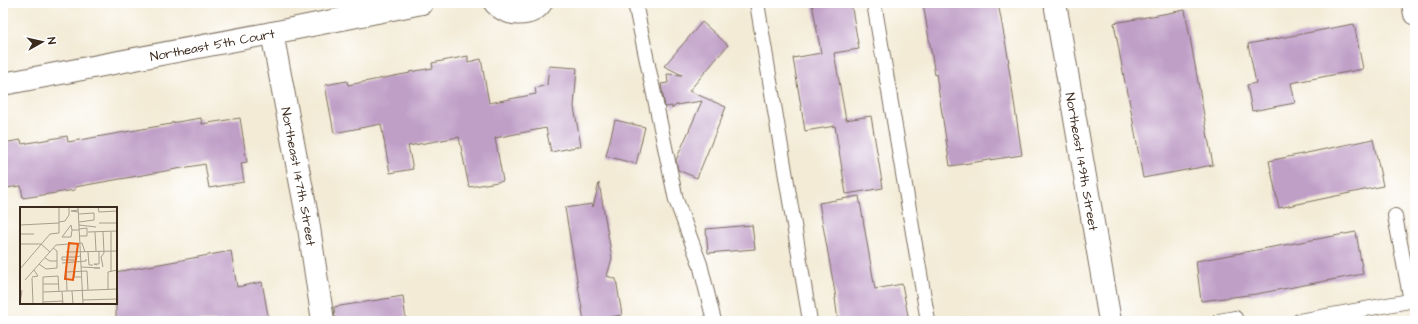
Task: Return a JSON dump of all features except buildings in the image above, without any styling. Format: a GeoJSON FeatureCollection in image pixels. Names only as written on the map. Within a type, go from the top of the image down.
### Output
{"type":"FeatureCollection","features":[{"type":"Feature","properties":{"kind":"street","name":"Northeast 5th Court"},"geometry":{"type":"LineString","coordinates":[[3,84],[422,3]]}},
{"type":"Feature","properties":{"kind":"street"},"geometry":{"type":"LineString","coordinates":[[495,3],[499,8],[509,13],[519,14],[530,12],[541,3]]}},
{"type":"Feature","properties":{"kind":"street","name":"Northeast 149th Street"},"geometry":{"type":"LineString","coordinates":[[1055,3],[1110,321]]}},
{"type":"Feature","properties":{"kind":"street"},"geometry":{"type":"LineString","coordinates":[[1413,3],[1415,14]]}},
{"type":"Feature","properties":{"kind":"street","name":"Northeast 147th Street"},"geometry":{"type":"LineString","coordinates":[[272,33],[308,221],[323,321]]}},
{"type":"Feature","properties":{"kind":"lane"},"geometry":{"type":"LineString","coordinates":[[635,3],[662,141],[676,200],[700,264],[714,321]]}},
{"type":"Feature","properties":{"kind":"lane"},"geometry":{"type":"LineString","coordinates":[[757,3],[810,321]]}},
{"type":"Feature","properties":{"kind":"lane"},"geometry":{"type":"LineString","coordinates":[[874,3],[928,321]]}},
{"type":"Feature","properties":{"kind":"lane"},"geometry":{"type":"LineString","coordinates":[[1299,321],[1413,300],[1395,216]]}},
{"type":"Feature","properties":{"kind":"lane"},"geometry":{"type":"LineString","coordinates":[[1219,321],[1235,318],[1236,321]]}}]}
